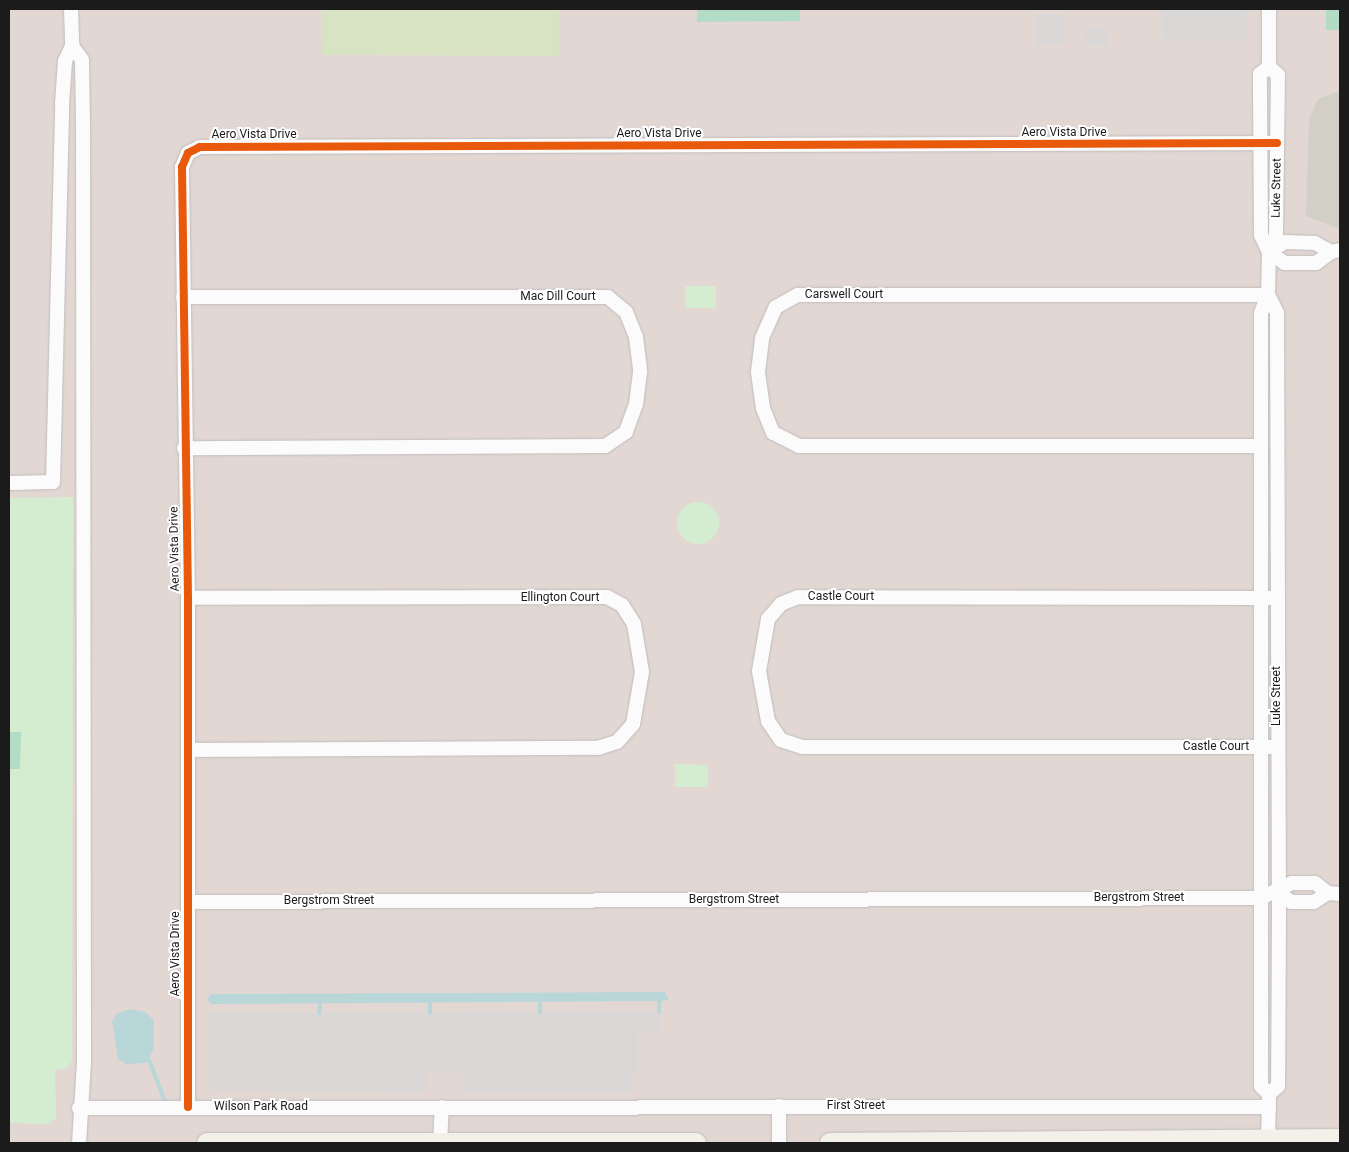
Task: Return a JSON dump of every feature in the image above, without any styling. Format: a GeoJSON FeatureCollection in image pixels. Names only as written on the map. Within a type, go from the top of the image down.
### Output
{"type":"FeatureCollection","features":[{"type":"Feature","properties":{"kind":"street"},"geometry":{"type":"LineString","coordinates":[[9,483],[53,482],[62,104],[65,61],[72,46],[71,9]]}},
{"type":"Feature","properties":{"kind":"street","name":"Luke Street"},"geometry":{"type":"LineString","coordinates":[[1268,1141],[1269,1100],[1262,1086],[1261,314],[1268,295],[1269,252],[1276,235],[1278,75],[1269,67],[1269,9]]}},
{"type":"Feature","properties":{"kind":"street"},"geometry":{"type":"LineString","coordinates":[[72,46],[82,60],[83,121],[84,1062],[79,1143]]}},
{"type":"Feature","properties":{"kind":"street","name":"Luke Street"},"geometry":{"type":"LineString","coordinates":[[1269,67],[1260,74],[1261,235],[1269,252]]}},
{"type":"Feature","properties":{"kind":"street","name":"Aero Vista Drive"},"geometry":{"type":"LineString","coordinates":[[188,1108],[188,598],[184,448],[182,167],[188,153],[200,147],[1277,143]]}},
{"type":"Feature","properties":{"kind":"street"},"geometry":{"type":"LineString","coordinates":[[1285,242],[1316,243],[1335,251],[1316,263],[1285,263],[1269,252],[1285,242]]}},
{"type":"Feature","properties":{"kind":"street","name":"Carswell Court"},"geometry":{"type":"LineString","coordinates":[[1261,446],[799,446],[773,433],[763,408],[758,372],[762,338],[776,307],[798,295],[1268,295]]}},
{"type":"Feature","properties":{"kind":"street","name":"Luke Street"},"geometry":{"type":"LineString","coordinates":[[1268,295],[1277,313],[1278,746],[1278,1086],[1269,1100]]}},
{"type":"Feature","properties":{"kind":"street","name":"Mac Dill Court"},"geometry":{"type":"LineString","coordinates":[[184,297],[608,297],[626,312],[636,337],[640,372],[636,404],[626,432],[605,446],[184,448]]}},
{"type":"Feature","properties":{"kind":"street","name":"Castle Court"},"geometry":{"type":"LineString","coordinates":[[1277,598],[798,597],[781,604],[768,619],[759,672],[768,721],[781,740],[802,747],[1278,746]]}},
{"type":"Feature","properties":{"kind":"street","name":"Ellington Court"},"geometry":{"type":"LineString","coordinates":[[188,598],[607,598],[622,605],[634,624],[642,672],[633,724],[617,742],[598,748],[188,750]]}},
{"type":"Feature","properties":{"kind":"street","name":"Bergstrom Street"},"geometry":{"type":"LineString","coordinates":[[188,902],[1261,898],[1278,892],[1292,883],[1315,883],[1334,894]]}},
{"type":"Feature","properties":{"kind":"street","name":"First Street"},"geometry":{"type":"LineString","coordinates":[[442,1107],[779,1106],[1269,1100]]}},
{"type":"Feature","properties":{"kind":"street"},"geometry":{"type":"LineString","coordinates":[[779,1106],[779,1143]]}},
{"type":"Feature","properties":{"kind":"street"},"geometry":{"type":"LineString","coordinates":[[440,1142],[442,1107]]}},
{"type":"Feature","properties":{"kind":"street","name":"Wilson Park Road"},"geometry":{"type":"LineString","coordinates":[[80,1108],[442,1107]]}},
{"type":"Feature","properties":{"kind":"street"},"geometry":{"type":"LineString","coordinates":[[830,1143],[1340,1139]]}},
{"type":"Feature","properties":{"kind":"street"},"geometry":{"type":"LineString","coordinates":[[206,1143],[696,1143]]}},
{"type":"Feature","properties":{"kind":"shaded area"},"geometry":{"type":"Polygon","coordinates":[[[9,9],[1340,9],[1340,1143],[9,1143],[9,9]]]}},
{"type":"Feature","properties":{"kind":"shaded area"},"geometry":{"type":"Polygon","coordinates":[[[1162,9],[1247,9],[1247,39],[1162,39],[1162,9]]]}},
{"type":"Feature","properties":{"kind":"shaded area"},"geometry":{"type":"Polygon","coordinates":[[[1036,14],[1063,15],[1063,45],[1036,45],[1036,14]]]}},
{"type":"Feature","properties":{"kind":"shaded area"},"geometry":{"type":"Polygon","coordinates":[[[1085,28],[1107,28],[1107,46],[1085,45],[1085,28]]]}},
{"type":"Feature","properties":{"kind":"shaded area"},"geometry":{"type":"Polygon","coordinates":[[[1340,91],[1340,229],[1306,216],[1309,120],[1318,99],[1340,91]]]}},
{"type":"Feature","properties":{"kind":"shaded area"},"geometry":{"type":"Polygon","coordinates":[[[660,1012],[660,1032],[638,1032],[638,1073],[632,1073],[632,1092],[464,1092],[463,1073],[426,1073],[426,1092],[209,1090],[209,1013],[660,1012]]]}},
{"type":"Feature","properties":{"kind":"green space"},"geometry":{"type":"Polygon","coordinates":[[[321,9],[559,9],[559,56],[322,55],[321,9]]]}},
{"type":"Feature","properties":{"kind":"green space"},"geometry":{"type":"Polygon","coordinates":[[[697,9],[800,9],[800,21],[697,22],[697,9]]]}},
{"type":"Feature","properties":{"kind":"green space"},"geometry":{"type":"Polygon","coordinates":[[[1326,9],[1340,9],[1340,30],[1326,30],[1326,9]]]}},
{"type":"Feature","properties":{"kind":"green space"},"geometry":{"type":"Polygon","coordinates":[[[685,286],[716,286],[716,308],[685,308],[685,286]]]}},
{"type":"Feature","properties":{"kind":"green space"},"geometry":{"type":"Polygon","coordinates":[[[73,497],[72,1061],[67,1068],[55,1070],[56,1118],[49,1124],[9,1123],[9,498],[73,497]]]}},
{"type":"Feature","properties":{"kind":"green space"},"geometry":{"type":"Polygon","coordinates":[[[698,502],[713,508],[719,523],[713,538],[698,544],[683,538],[677,523],[683,508],[698,502]]]}},
{"type":"Feature","properties":{"kind":"green space"},"geometry":{"type":"Polygon","coordinates":[[[9,732],[21,732],[20,769],[9,769],[9,732]]]}},
{"type":"Feature","properties":{"kind":"green space"},"geometry":{"type":"Polygon","coordinates":[[[675,764],[708,765],[708,787],[675,787],[675,764]]]}},
{"type":"Feature","properties":{"kind":"water"},"geometry":{"type":"Polygon","coordinates":[[[665,992],[669,1000],[211,1004],[207,999],[211,994],[665,992]]]}},
{"type":"Feature","properties":{"kind":"water"},"geometry":{"type":"Polygon","coordinates":[[[131,1009],[145,1012],[154,1020],[154,1049],[146,1063],[126,1064],[118,1059],[112,1022],[117,1013],[131,1009]]]}},
{"type":"Feature","properties":{"kind":"waterway"},"geometry":{"type":"LineString","coordinates":[[659,1001],[659,1012]]}},
{"type":"Feature","properties":{"kind":"waterway"},"geometry":{"type":"LineString","coordinates":[[430,1002],[430,1013]]}},
{"type":"Feature","properties":{"kind":"waterway"},"geometry":{"type":"LineString","coordinates":[[540,1002],[540,1012]]}},
{"type":"Feature","properties":{"kind":"waterway"},"geometry":{"type":"LineString","coordinates":[[319,1013],[320,1003]]}},
{"type":"Feature","properties":{"kind":"waterway"},"geometry":{"type":"LineString","coordinates":[[149,1060],[166,1104]]}},
{"type":"Feature","properties":{"kind":"cycle path"},"geometry":{"type":"LineString","coordinates":[[188,1107],[188,598],[182,167],[188,153],[200,147],[1277,143]]}}]}
